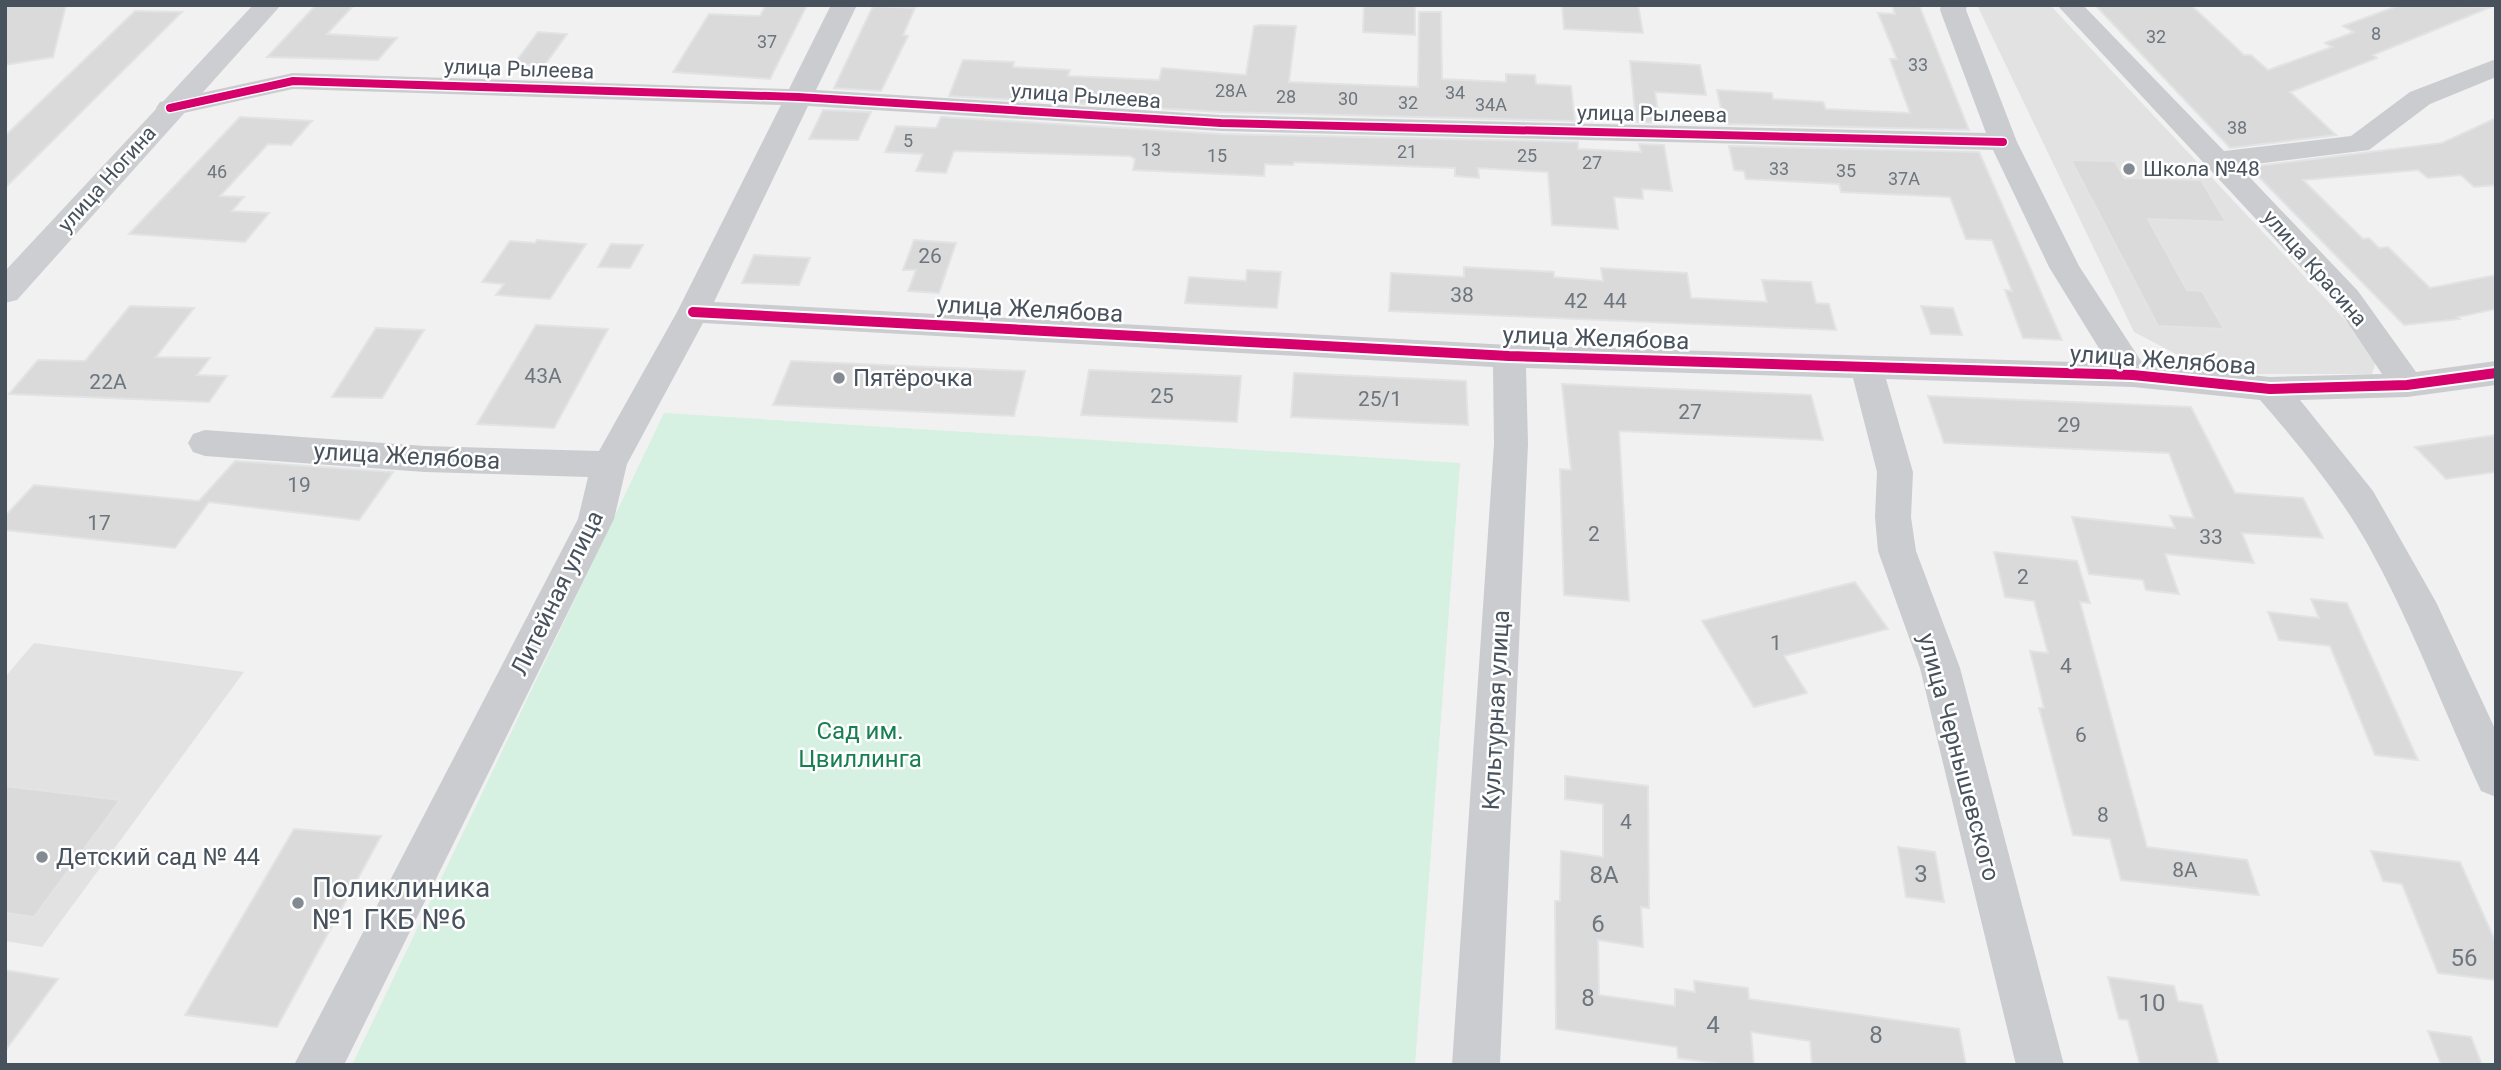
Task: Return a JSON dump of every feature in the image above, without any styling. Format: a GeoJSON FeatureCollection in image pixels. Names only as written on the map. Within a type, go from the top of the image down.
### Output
{"type":"FeatureCollection","features":[{"type":"Feature","properties":{"kind":"street","name":"улица Ногина"},"geometry":{"type":"LineString","coordinates":[[5,292],[170,108],[268,5]]}},
{"type":"Feature","properties":{"kind":"street","name":"Литейная улица"},"geometry":{"type":"LineString","coordinates":[[317,1065],[596,519],[609,464],[693,312],[844,5]]}},
{"type":"Feature","properties":{"kind":"street"},"geometry":{"type":"LineString","coordinates":[[1954,5],[1953,10],[2003,142],[2064,267],[2133,376]]}},
{"type":"Feature","properties":{"kind":"street","name":"улица Красина"},"geometry":{"type":"LineString","coordinates":[[2069,5],[2347,298],[2407,385]]}},
{"type":"Feature","properties":{"kind":"street"},"geometry":{"type":"LineString","coordinates":[[2218,160],[2359,144],[2420,98],[2496,67]]}},
{"type":"Feature","properties":{"kind":"street","name":"улица Рылеева"},"geometry":{"type":"LineString","coordinates":[[170,108],[293,81],[798,97],[1222,123],[2003,142]]}},
{"type":"Feature","properties":{"kind":"street","name":"улица Желябова"},"geometry":{"type":"LineString","coordinates":[[693,312],[1509,356],[2133,376],[2270,389],[2407,385],[2496,373]]}},
{"type":"Feature","properties":{"kind":"street","name":"Культурная улица"},"geometry":{"type":"LineString","coordinates":[[1476,1065],[1511,444],[1509,356]]}},
{"type":"Feature","properties":{"kind":"street","name":"улица Чернышевского"},"geometry":{"type":"LineString","coordinates":[[1867,369],[1895,472],[1893,517],[1897,551],[1940,668],[2040,1065]]}},
{"type":"Feature","properties":{"kind":"street"},"geometry":{"type":"LineString","coordinates":[[2270,389],[2314,438],[2361,501],[2426,620],[2496,778]]}},
{"type":"Feature","properties":{"kind":"street","name":"улица Желябова"},"geometry":{"type":"LineString","coordinates":[[205,443],[425,459],[609,464]]}},
{"type":"Feature","properties":{"kind":"shaded area","name":"Школа №48"},"geometry":{"type":"Polygon","coordinates":[[[1977,5],[2050,5],[2378,355],[2372,374],[2214,374],[2134,332],[1977,5]]]}},
{"type":"Feature","properties":{"kind":"shaded area"},"geometry":{"type":"Polygon","coordinates":[[[34,643],[244,672],[42,947],[5,941],[5,677],[34,643]]]}},
{"type":"Feature","properties":{"kind":"green space","name":"Сад им. Цвиллинга"},"geometry":{"type":"Polygon","coordinates":[[[664,413],[1460,463],[1415,1065],[352,1065],[664,413]]]}},
{"type":"Feature","properties":{"kind":"building"},"geometry":{"type":"Polygon","coordinates":[[[5,5],[66,5],[53,57],[5,65],[5,5]]]}},
{"type":"Feature","properties":{"kind":"building"},"geometry":{"type":"Polygon","coordinates":[[[316,5],[354,5],[327,34],[397,38],[378,60],[267,57],[316,5]]]}},
{"type":"Feature","properties":{"kind":"building"},"geometry":{"type":"Polygon","coordinates":[[[766,5],[807,5],[770,79],[673,72],[709,14],[760,16],[766,5]]]}},
{"type":"Feature","properties":{"kind":"building"},"geometry":{"type":"Polygon","coordinates":[[[1364,5],[1415,5],[1415,35],[1363,32],[1364,5]]]}},
{"type":"Feature","properties":{"kind":"building"},"geometry":{"type":"Polygon","coordinates":[[[1562,5],[1638,5],[1643,33],[1564,29],[1562,5]]]}},
{"type":"Feature","properties":{"kind":"building"},"geometry":{"type":"Polygon","coordinates":[[[1892,5],[1919,5],[1969,130],[1724,124],[1717,90],[1772,93],[1773,99],[1823,102],[1826,109],[1910,113],[1890,59],[1897,59],[1878,13],[1895,14],[1892,5]]]}},
{"type":"Feature","properties":{"kind":"building"},"geometry":{"type":"Polygon","coordinates":[[[2095,5],[2191,5],[2244,55],[2251,55],[2268,70],[2332,47],[2325,43],[2354,32],[2343,26],[2400,5],[2491,7],[2373,55],[2377,58],[2290,92],[2336,135],[2230,148],[2095,5]]]}},
{"type":"Feature","properties":{"kind":"building"},"geometry":{"type":"Polygon","coordinates":[[[873,6],[915,8],[903,35],[908,36],[881,91],[834,88],[873,6]]]}},
{"type":"Feature","properties":{"kind":"building"},"geometry":{"type":"Polygon","coordinates":[[[135,11],[182,12],[5,188],[5,136],[135,11]]]}},
{"type":"Feature","properties":{"kind":"building"},"geometry":{"type":"Polygon","coordinates":[[[1419,12],[1441,12],[1442,79],[1506,82],[1506,74],[1535,75],[1536,84],[1571,86],[1575,121],[1221,112],[949,96],[963,60],[1014,62],[1013,67],[1070,70],[1068,76],[1159,80],[1162,68],[1246,75],[1254,26],[1260,25],[1296,26],[1289,82],[1418,87],[1419,12]]]}},
{"type":"Feature","properties":{"kind":"building"},"geometry":{"type":"Polygon","coordinates":[[[538,32],[567,34],[544,66],[514,64],[538,32]]]}},
{"type":"Feature","properties":{"kind":"building"},"geometry":{"type":"Polygon","coordinates":[[[1630,61],[1700,65],[1706,95],[1655,92],[1660,123],[1636,122],[1630,61]]]}},
{"type":"Feature","properties":{"kind":"building"},"geometry":{"type":"Polygon","coordinates":[[[823,110],[871,112],[858,140],[809,139],[823,110]]]}},
{"type":"Feature","properties":{"kind":"building"},"geometry":{"type":"Polygon","coordinates":[[[240,117],[312,121],[291,145],[268,144],[220,196],[244,197],[232,211],[269,213],[245,242],[129,234],[240,117]]]}},
{"type":"Feature","properties":{"kind":"building"},"geometry":{"type":"Polygon","coordinates":[[[941,117],[1221,134],[1578,142],[1578,149],[1641,152],[1639,144],[1664,145],[1672,191],[1642,189],[1643,199],[1614,197],[1618,229],[1552,225],[1548,172],[1478,168],[1479,178],[1455,176],[1455,168],[1294,162],[1293,165],[1265,164],[1264,176],[1133,170],[1135,159],[1130,156],[954,151],[946,173],[916,171],[923,154],[885,152],[896,126],[936,128],[941,117]]]}},
{"type":"Feature","properties":{"kind":"building"},"geometry":{"type":"Polygon","coordinates":[[[2496,118],[2496,185],[2474,187],[2461,175],[2428,178],[2418,170],[2303,180],[2363,239],[2369,238],[2379,248],[2388,247],[2430,288],[2496,275],[2496,309],[2458,317],[2460,319],[2404,325],[2249,167],[2442,143],[2496,118]]]}},
{"type":"Feature","properties":{"kind":"building"},"geometry":{"type":"Polygon","coordinates":[[[1729,146],[1979,152],[2062,340],[2023,338],[2005,290],[2012,291],[1992,240],[1966,239],[1950,197],[1841,192],[1839,184],[1746,179],[1744,171],[1734,170],[1729,146]]]}},
{"type":"Feature","properties":{"kind":"building"},"geometry":{"type":"Polygon","coordinates":[[[2071,160],[2115,161],[2124,178],[2201,180],[2226,222],[2148,219],[2187,290],[2202,291],[2224,329],[2158,326],[2071,160]]]}},
{"type":"Feature","properties":{"kind":"building"},"geometry":{"type":"Polygon","coordinates":[[[537,240],[586,244],[550,299],[496,295],[504,284],[482,282],[510,241],[535,243],[537,240]]]}},
{"type":"Feature","properties":{"kind":"building"},"geometry":{"type":"Polygon","coordinates":[[[914,240],[956,243],[939,293],[908,291],[916,270],[903,270],[914,240]]]}},
{"type":"Feature","properties":{"kind":"building"},"geometry":{"type":"Polygon","coordinates":[[[611,244],[643,245],[630,268],[598,267],[611,244]]]}},
{"type":"Feature","properties":{"kind":"building"},"geometry":{"type":"Polygon","coordinates":[[[754,255],[810,258],[799,285],[742,283],[754,255]]]}},
{"type":"Feature","properties":{"kind":"building"},"geometry":{"type":"Polygon","coordinates":[[[1464,267],[1554,272],[1554,277],[1603,281],[1601,268],[1687,273],[1691,298],[1767,302],[1762,280],[1811,282],[1816,303],[1829,304],[1836,330],[1389,311],[1391,273],[1464,277],[1464,267]]]}},
{"type":"Feature","properties":{"kind":"building"},"geometry":{"type":"Polygon","coordinates":[[[1247,270],[1281,272],[1277,308],[1185,303],[1189,277],[1246,281],[1247,270]]]}},
{"type":"Feature","properties":{"kind":"building"},"geometry":{"type":"Polygon","coordinates":[[[130,306],[194,308],[156,357],[210,358],[197,375],[227,376],[209,402],[9,394],[38,360],[85,361],[130,306]]]}},
{"type":"Feature","properties":{"kind":"building"},"geometry":{"type":"Polygon","coordinates":[[[1921,306],[1953,308],[1962,335],[1931,334],[1921,306]]]}},
{"type":"Feature","properties":{"kind":"building"},"geometry":{"type":"Polygon","coordinates":[[[536,325],[608,329],[554,428],[477,424],[536,325]]]}},
{"type":"Feature","properties":{"kind":"building"},"geometry":{"type":"Polygon","coordinates":[[[376,328],[424,330],[382,398],[332,397],[376,328]]]}},
{"type":"Feature","properties":{"kind":"building"},"geometry":{"type":"Polygon","coordinates":[[[791,361],[1025,371],[1014,416],[773,405],[791,361]]]}},
{"type":"Feature","properties":{"kind":"building"},"geometry":{"type":"Polygon","coordinates":[[[1089,370],[1241,376],[1237,422],[1081,415],[1089,370]]]}},
{"type":"Feature","properties":{"kind":"building"},"geometry":{"type":"Polygon","coordinates":[[[1294,373],[1466,381],[1468,425],[1291,417],[1294,373]]]}},
{"type":"Feature","properties":{"kind":"building"},"geometry":{"type":"Polygon","coordinates":[[[1562,384],[1811,395],[1823,440],[1619,431],[1629,601],[1564,595],[1560,469],[1571,470],[1562,384]]]}},
{"type":"Feature","properties":{"kind":"building"},"geometry":{"type":"Polygon","coordinates":[[[1928,396],[2191,407],[2235,493],[2303,498],[2323,538],[2242,533],[2254,563],[2165,554],[2179,594],[2146,590],[2143,580],[2089,574],[2072,517],[2175,528],[2170,516],[2194,518],[2169,453],[1944,443],[1928,396]]]}},
{"type":"Feature","properties":{"kind":"building"},"geometry":{"type":"Polygon","coordinates":[[[2496,435],[2496,472],[2446,479],[2415,447],[2496,435]]]}},
{"type":"Feature","properties":{"kind":"building"},"geometry":{"type":"Polygon","coordinates":[[[235,461],[393,472],[359,520],[209,502],[175,548],[5,530],[5,516],[34,485],[199,501],[235,461]]]}},
{"type":"Feature","properties":{"kind":"building"},"geometry":{"type":"Polygon","coordinates":[[[1994,552],[2077,561],[2090,603],[2080,602],[2147,847],[2247,860],[2259,895],[2121,880],[2110,839],[2073,835],[2039,708],[2044,708],[2030,651],[2048,653],[2034,601],[2005,597],[1994,552]]]}},
{"type":"Feature","properties":{"kind":"building"},"geometry":{"type":"Polygon","coordinates":[[[1855,582],[1888,629],[1784,656],[1807,693],[1754,707],[1702,621],[1855,582]]]}},
{"type":"Feature","properties":{"kind":"building"},"geometry":{"type":"Polygon","coordinates":[[[2311,599],[2347,603],[2418,760],[2375,755],[2330,646],[2279,640],[2268,612],[2319,618],[2311,599]]]}},
{"type":"Feature","properties":{"kind":"building"},"geometry":{"type":"Polygon","coordinates":[[[1565,776],[1648,786],[1649,908],[1641,907],[1643,947],[1598,940],[1599,995],[1675,1006],[1675,989],[1695,992],[1694,981],[1748,988],[1749,999],[1959,1029],[1966,1065],[1812,1065],[1810,1041],[1751,1032],[1754,1065],[1728,1065],[1678,1058],[1677,1047],[1556,1029],[1555,901],[1560,901],[1561,851],[1603,857],[1603,804],[1565,799],[1565,776]]]}},
{"type":"Feature","properties":{"kind":"building","name":"Детский сад № 44"},"geometry":{"type":"Polygon","coordinates":[[[5,786],[120,800],[34,917],[5,913],[5,786]]]}},
{"type":"Feature","properties":{"kind":"building","name":"Поликлиника №1 ГКБ №6"},"geometry":{"type":"Polygon","coordinates":[[[294,829],[381,836],[277,1027],[185,1015],[294,829]]]}},
{"type":"Feature","properties":{"kind":"building"},"geometry":{"type":"Polygon","coordinates":[[[1898,847],[1935,852],[1944,902],[1906,897],[1898,847]]]}},
{"type":"Feature","properties":{"kind":"building"},"geometry":{"type":"Polygon","coordinates":[[[2371,851],[2460,862],[2496,943],[2496,980],[2438,973],[2402,884],[2383,881],[2371,851]]]}},
{"type":"Feature","properties":{"kind":"building"},"geometry":{"type":"Polygon","coordinates":[[[5,970],[58,979],[5,1051],[5,970]]]}},
{"type":"Feature","properties":{"kind":"building"},"geometry":{"type":"Polygon","coordinates":[[[2108,977],[2174,986],[2178,1001],[2202,1005],[2219,1065],[2140,1065],[2128,1020],[2119,1019],[2108,977]]]}},
{"type":"Feature","properties":{"kind":"building"},"geometry":{"type":"Polygon","coordinates":[[[2428,1031],[2471,1037],[2482,1065],[2441,1065],[2428,1031]]]}},
{"type":"Feature","properties":{"kind":"cycle path"},"geometry":{"type":"LineString","coordinates":[[170,108],[293,81],[798,97],[1221,123],[2003,142]]}},
{"type":"Feature","properties":{"kind":"cycle path"},"geometry":{"type":"LineString","coordinates":[[693,312],[1509,356],[2133,375],[2270,389],[2407,385],[2496,373]]}},
{"type":"Feature","properties":{"kind":"place","name":"Школа №48"},"geometry":{"type":"Point","coordinates":[2129,169]}},
{"type":"Feature","properties":{"kind":"place","name":"Пятёрочка"},"geometry":{"type":"Point","coordinates":[839,378]}},
{"type":"Feature","properties":{"kind":"place","name":"Детский сад № 44"},"geometry":{"type":"Point","coordinates":[42,857]}},
{"type":"Feature","properties":{"kind":"place","name":"Поликлиника №1 ГКБ №6"},"geometry":{"type":"Point","coordinates":[298,903]}}]}
